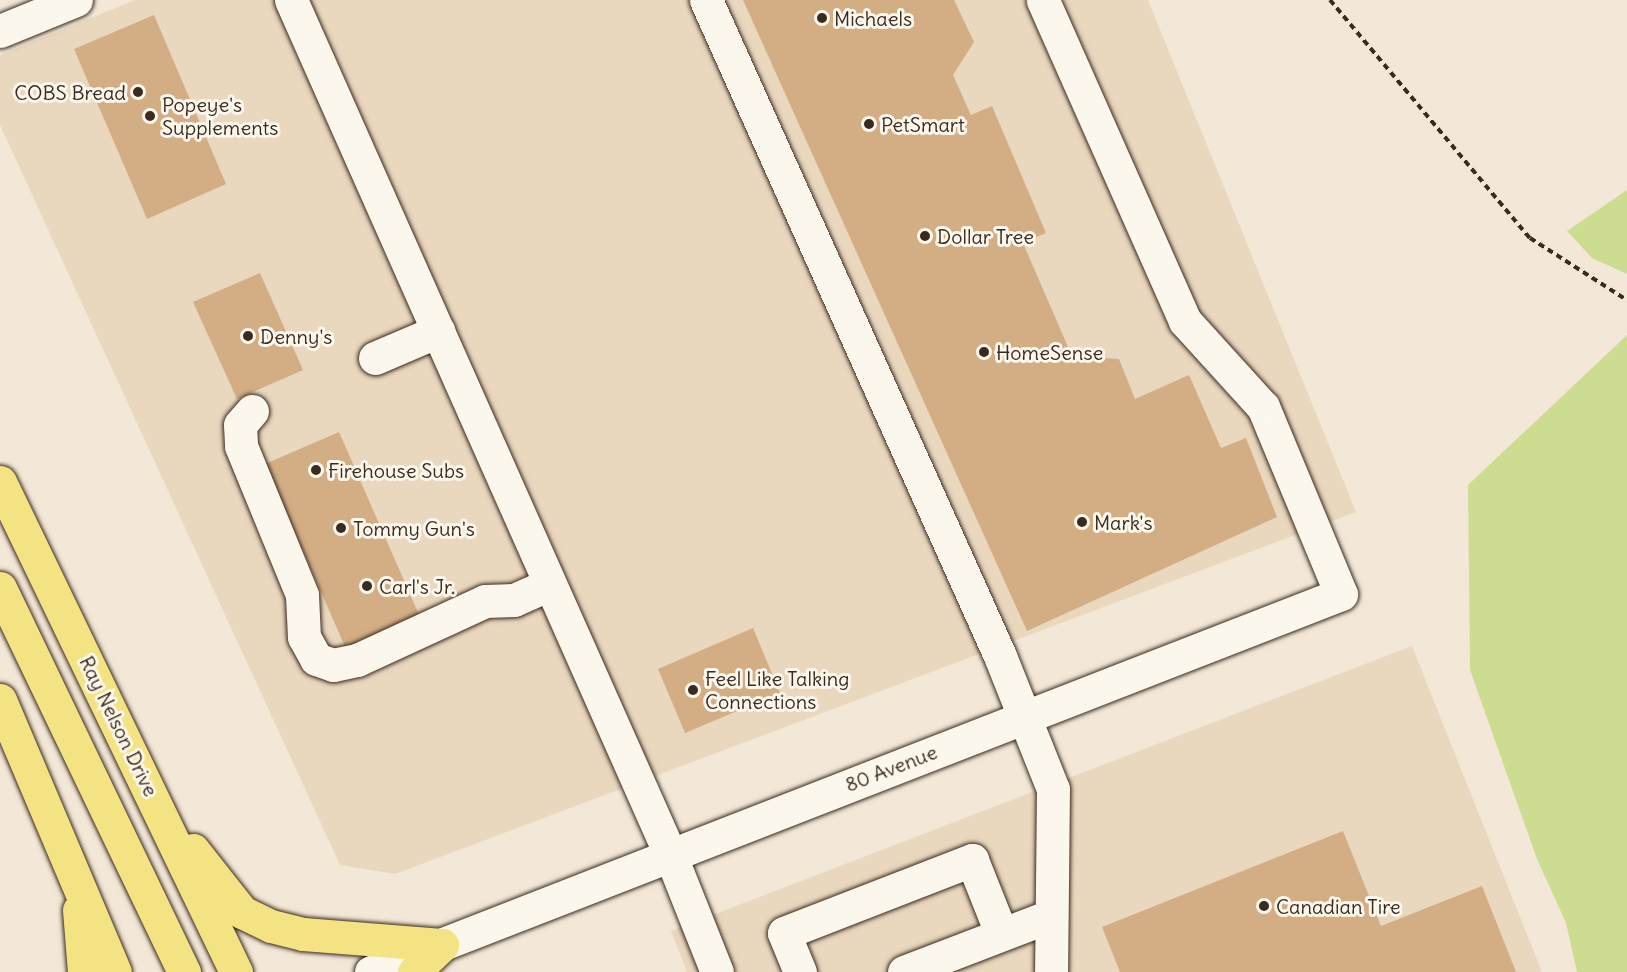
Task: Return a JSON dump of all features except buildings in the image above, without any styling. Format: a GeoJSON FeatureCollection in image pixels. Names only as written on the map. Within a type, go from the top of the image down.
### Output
{"type":"FeatureCollection","features":[{"type":"Feature","properties":{"kind":"highway","name":"Ray Nelson Drive"},"geometry":{"type":"LineString","coordinates":[[0,482],[236,972]]}},
{"type":"Feature","properties":{"kind":"highway"},"geometry":{"type":"LineString","coordinates":[[0,588],[184,972]]}},
{"type":"Feature","properties":{"kind":"highway"},"geometry":{"type":"LineString","coordinates":[[0,700],[115,972]]}},
{"type":"Feature","properties":{"kind":"highway"},"geometry":{"type":"LineString","coordinates":[[156,803],[236,905],[252,916],[303,934],[442,945]]}},
{"type":"Feature","properties":{"kind":"highway"},"geometry":{"type":"LineString","coordinates":[[77,884],[84,972]]}},
{"type":"Feature","properties":{"kind":"highway"},"geometry":{"type":"LineString","coordinates":[[414,972],[442,945]]}},
{"type":"Feature","properties":{"kind":"street"},"geometry":{"type":"LineString","coordinates":[[0,31],[76,0]]}},
{"type":"Feature","properties":{"kind":"street"},"geometry":{"type":"LineString","coordinates":[[291,0],[670,854],[717,972]]}},
{"type":"Feature","properties":{"kind":"street"},"geometry":{"type":"LineString","coordinates":[[706,0],[1024,717],[1053,789],[1050,916],[1052,972]]}},
{"type":"Feature","properties":{"kind":"street","name":"80 Avenue"},"geometry":{"type":"LineString","coordinates":[[371,972],[1341,594],[1263,407],[1185,321],[1043,0]]}},
{"type":"Feature","properties":{"kind":"street"},"geometry":{"type":"LineString","coordinates":[[375,358],[438,331]]}},
{"type":"Feature","properties":{"kind":"street"},"geometry":{"type":"LineString","coordinates":[[252,411],[240,425],[241,446],[302,594],[303,637],[316,659],[333,665],[357,660],[485,601],[514,600],[550,584]]}},
{"type":"Feature","properties":{"kind":"street"},"geometry":{"type":"LineString","coordinates":[[800,972],[784,933],[972,860],[1001,933]]}},
{"type":"Feature","properties":{"kind":"street"},"geometry":{"type":"LineString","coordinates":[[904,972],[1050,916]]}},
{"type":"Feature","properties":{"kind":"path"},"geometry":{"type":"LineString","coordinates":[[1330,0],[1530,238],[1627,300]]}},
{"type":"Feature","properties":{"kind":"shaded area"},"geometry":{"type":"Polygon","coordinates":[[[135,0],[1148,0],[1356,512],[395,874],[340,865],[0,125],[0,55],[135,0]]]}},
{"type":"Feature","properties":{"kind":"shaded area"},"geometry":{"type":"Polygon","coordinates":[[[1412,646],[1542,972],[687,972],[671,931],[1412,646]]]}},
{"type":"Feature","properties":{"kind":"green space"},"geometry":{"type":"Polygon","coordinates":[[[1627,190],[1627,274],[1592,258],[1567,231],[1627,190]]]}},
{"type":"Feature","properties":{"kind":"green space"},"geometry":{"type":"Polygon","coordinates":[[[1627,335],[1627,972],[1577,972],[1566,923],[1537,859],[1470,670],[1468,485],[1627,335]]]}},
{"type":"Feature","properties":{"kind":"place","name":"Michaels"},"geometry":{"type":"Point","coordinates":[822,18]}},
{"type":"Feature","properties":{"kind":"place","name":"COBS Bread"},"geometry":{"type":"Point","coordinates":[138,92]}},
{"type":"Feature","properties":{"kind":"place","name":"Popeye's Supplements"},"geometry":{"type":"Point","coordinates":[150,116]}},
{"type":"Feature","properties":{"kind":"place","name":"PetSmart"},"geometry":{"type":"Point","coordinates":[869,124]}},
{"type":"Feature","properties":{"kind":"place","name":"Dollar Tree"},"geometry":{"type":"Point","coordinates":[925,236]}},
{"type":"Feature","properties":{"kind":"place","name":"Denny's"},"geometry":{"type":"Point","coordinates":[248,336]}},
{"type":"Feature","properties":{"kind":"place","name":"HomeSense"},"geometry":{"type":"Point","coordinates":[984,352]}},
{"type":"Feature","properties":{"kind":"place","name":"Firehouse Subs"},"geometry":{"type":"Point","coordinates":[316,470]}},
{"type":"Feature","properties":{"kind":"place","name":"Mark's"},"geometry":{"type":"Point","coordinates":[1082,522]}},
{"type":"Feature","properties":{"kind":"place","name":"Tommy Gun's"},"geometry":{"type":"Point","coordinates":[341,528]}},
{"type":"Feature","properties":{"kind":"place","name":"Carl's Jr."},"geometry":{"type":"Point","coordinates":[367,586]}},
{"type":"Feature","properties":{"kind":"place","name":"Feel Like Talking Connections"},"geometry":{"type":"Point","coordinates":[693,690]}},
{"type":"Feature","properties":{"kind":"place","name":"Canadian Tire"},"geometry":{"type":"Point","coordinates":[1264,906]}}]}
